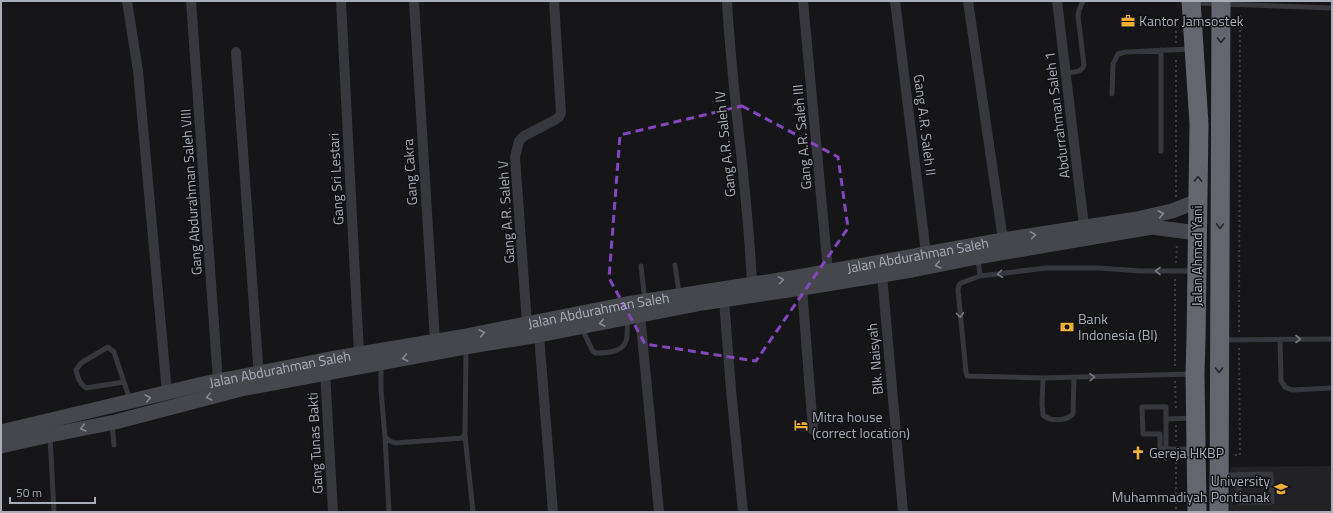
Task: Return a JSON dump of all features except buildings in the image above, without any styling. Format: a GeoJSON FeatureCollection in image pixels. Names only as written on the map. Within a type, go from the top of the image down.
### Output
{"type":"FeatureCollection","features":[{"type":"Feature","properties":{"kind":"highway","name":"Jalan Ahmad Yani"},"geometry":{"type":"LineString","coordinates":[[1191,2],[1185,49],[1199,124],[1197,270],[1207,340],[1219,474],[1219,512]]}},
{"type":"Feature","properties":{"kind":"highway","name":"Jalan Ahmad Yani"},"geometry":{"type":"LineString","coordinates":[[1197,512],[1195,374],[1207,340],[1221,3]]}},
{"type":"Feature","properties":{"kind":"street"},"geometry":{"type":"LineString","coordinates":[[127,1],[138,71],[167,393]]}},
{"type":"Feature","properties":{"kind":"street","name":"Gang Abdurahman Saleh VIII"},"geometry":{"type":"LineString","coordinates":[[191,1],[218,381]]}},
{"type":"Feature","properties":{"kind":"street","name":"Gang Sri Lestari"},"geometry":{"type":"LineString","coordinates":[[341,1],[360,354]]}},
{"type":"Feature","properties":{"kind":"street","name":"Gang Cakra"},"geometry":{"type":"LineString","coordinates":[[414,1],[435,342]]}},
{"type":"Feature","properties":{"kind":"street","name":"Gang A.R. Saleh V"},"geometry":{"type":"LineString","coordinates":[[528,324],[515,156],[519,141],[524,136],[555,120],[561,113],[554,1]]}},
{"type":"Feature","properties":{"kind":"street","name":"Gang A.R. Saleh IV"},"geometry":{"type":"LineString","coordinates":[[727,1],[734,91],[740,134],[745,202],[750,241],[752,284]]}},
{"type":"Feature","properties":{"kind":"street","name":"Gang A.R. Saleh III"},"geometry":{"type":"LineString","coordinates":[[802,1],[828,271]]}},
{"type":"Feature","properties":{"kind":"street","name":"Gang A.R. Saleh II"},"geometry":{"type":"LineString","coordinates":[[895,1],[926,253]]}},
{"type":"Feature","properties":{"kind":"street"},"geometry":{"type":"LineString","coordinates":[[968,1],[1003,240]]}},
{"type":"Feature","properties":{"kind":"street","name":"Abdurrahman Saleh 1"},"geometry":{"type":"LineString","coordinates":[[1057,1],[1084,226]]}},
{"type":"Feature","properties":{"kind":"street"},"geometry":{"type":"LineString","coordinates":[[236,52],[259,379]]}},
{"type":"Feature","properties":{"kind":"street","name":"Jalan Abdurahman Saleh"},"geometry":{"type":"LineString","coordinates":[[1,432],[218,381],[259,379],[325,372],[381,363],[582,327],[752,284],[926,253],[976,251],[1003,240],[1084,226],[1101,230],[1137,219],[1176,210],[1198,199]]}},
{"type":"Feature","properties":{"kind":"street","name":"Jalan Abdurahman Saleh"},"geometry":{"type":"LineString","coordinates":[[1,446],[112,423],[241,389],[259,379],[360,354],[435,342],[528,324],[637,312],[679,296],[724,300],[802,288],[882,275],[976,251],[1101,230],[1152,227],[1197,233]]}},
{"type":"Feature","properties":{"kind":"street","name":"Blk. Naisyah"},"geometry":{"type":"LineString","coordinates":[[882,275],[903,512]]}},
{"type":"Feature","properties":{"kind":"street"},"geometry":{"type":"LineString","coordinates":[[802,288],[813,430]]}},
{"type":"Feature","properties":{"kind":"street"},"geometry":{"type":"LineString","coordinates":[[724,300],[742,512]]}},
{"type":"Feature","properties":{"kind":"street"},"geometry":{"type":"LineString","coordinates":[[637,312],[659,512]]}},
{"type":"Feature","properties":{"kind":"street"},"geometry":{"type":"LineString","coordinates":[[539,335],[553,512]]}},
{"type":"Feature","properties":{"kind":"street","name":"Gang Tunas Bakti"},"geometry":{"type":"LineString","coordinates":[[325,372],[333,512]]}},
{"type":"Feature","properties":{"kind":"lane"},"geometry":{"type":"LineString","coordinates":[[1066,73],[1078,71],[1083,68],[1084,65],[1078,16],[1083,1]]}},
{"type":"Feature","properties":{"kind":"lane"},"geometry":{"type":"LineString","coordinates":[[1191,2],[1332,8]]}},
{"type":"Feature","properties":{"kind":"lane"},"geometry":{"type":"LineString","coordinates":[[1112,94],[1113,64],[1118,54],[1126,52],[1185,49]]}},
{"type":"Feature","properties":{"kind":"lane"},"geometry":{"type":"LineString","coordinates":[[1161,50],[1161,151]]}},
{"type":"Feature","properties":{"kind":"lane"},"geometry":{"type":"LineString","coordinates":[[976,251],[980,276]]}},
{"type":"Feature","properties":{"kind":"lane"},"geometry":{"type":"LineString","coordinates":[[675,265],[679,296]]}},
{"type":"Feature","properties":{"kind":"lane"},"geometry":{"type":"LineString","coordinates":[[582,327],[592,350],[595,353],[608,353],[623,346],[637,312],[641,266]]}},
{"type":"Feature","properties":{"kind":"lane"},"geometry":{"type":"LineString","coordinates":[[1195,374],[1043,378],[967,376],[958,290],[961,283],[980,276],[1046,268],[1175,271],[1197,270]]}},
{"type":"Feature","properties":{"kind":"lane"},"geometry":{"type":"LineString","coordinates":[[1280,339],[1280,381],[1285,387],[1292,390],[1332,388]]}},
{"type":"Feature","properties":{"kind":"lane"},"geometry":{"type":"LineString","coordinates":[[1207,340],[1332,340]]}},
{"type":"Feature","properties":{"kind":"lane"},"geometry":{"type":"LineString","coordinates":[[124,382],[86,388],[78,379],[76,370],[81,363],[108,347],[114,352],[124,382],[130,402]]}},
{"type":"Feature","properties":{"kind":"lane"},"geometry":{"type":"LineString","coordinates":[[466,347],[465,435],[473,512]]}},
{"type":"Feature","properties":{"kind":"lane"},"geometry":{"type":"LineString","coordinates":[[381,363],[381,390],[389,512]]}},
{"type":"Feature","properties":{"kind":"lane"},"geometry":{"type":"LineString","coordinates":[[1043,378],[1043,415],[1047,418],[1062,420],[1070,418],[1073,414],[1074,377]]}},
{"type":"Feature","properties":{"kind":"lane"},"geometry":{"type":"LineString","coordinates":[[1166,458],[1166,449],[1166,419],[1166,407],[1142,407],[1143,434],[1160,434],[1160,449],[1166,449],[1196,449]]}},
{"type":"Feature","properties":{"kind":"lane"},"geometry":{"type":"LineString","coordinates":[[1166,419],[1196,418]]}},
{"type":"Feature","properties":{"kind":"lane"},"geometry":{"type":"LineString","coordinates":[[112,423],[114,445]]}},
{"type":"Feature","properties":{"kind":"lane"},"geometry":{"type":"LineString","coordinates":[[50,435],[54,512]]}},
{"type":"Feature","properties":{"kind":"lane"},"geometry":{"type":"LineString","coordinates":[[385,437],[395,443],[463,438],[465,435]]}},
{"type":"Feature","properties":{"kind":"lane"},"geometry":{"type":"LineString","coordinates":[[1219,474],[1239,474],[1271,474],[1272,502],[1239,502],[1239,474]]}},
{"type":"Feature","properties":{"kind":"path"},"geometry":{"type":"LineString","coordinates":[[1234,455],[1240,455],[1240,5]]}},
{"type":"Feature","properties":{"kind":"path"},"geometry":{"type":"LineString","coordinates":[[1176,15],[1185,49],[1176,210]]}},
{"type":"Feature","properties":{"kind":"path"},"geometry":{"type":"LineString","coordinates":[[1176,413],[1175,271],[1178,231]]}},
{"type":"Feature","properties":{"kind":"path"},"geometry":{"type":"LineString","coordinates":[[1176,420],[1176,443]]}},
{"type":"Feature","properties":{"kind":"path"},"geometry":{"type":"LineString","coordinates":[[1176,451],[1176,512]]}},
{"type":"Feature","properties":{"kind":"highlighted area"},"geometry":{"type":"Polygon","coordinates":[[[742,106],[838,157],[848,228],[756,361],[645,344],[609,278],[620,135],[742,106]]]}},
{"type":"Feature","properties":{"kind":"shaded area","name":"University Muhammadiyah Pontianak"},"geometry":{"type":"Polygon","coordinates":[[[1332,466],[1332,512],[1229,512],[1231,467],[1332,466]]]}},
{"type":"Feature","properties":{"kind":"place","name":"Kantor Jamsostek"},"geometry":{"type":"Point","coordinates":[1128,21]}},
{"type":"Feature","properties":{"kind":"place","name":"Bank Indonesia (BI)"},"geometry":{"type":"Point","coordinates":[1067,327]}},
{"type":"Feature","properties":{"kind":"place","name":"Mitra house (correct location)"},"geometry":{"type":"Point","coordinates":[801,425]}},
{"type":"Feature","properties":{"kind":"place","name":"Gereja HKBP"},"geometry":{"type":"Point","coordinates":[1138,453]}},
{"type":"Feature","properties":{"kind":"place","name":"University Muhammadiyah Pontianak"},"geometry":{"type":"Point","coordinates":[1281,489]}}]}
